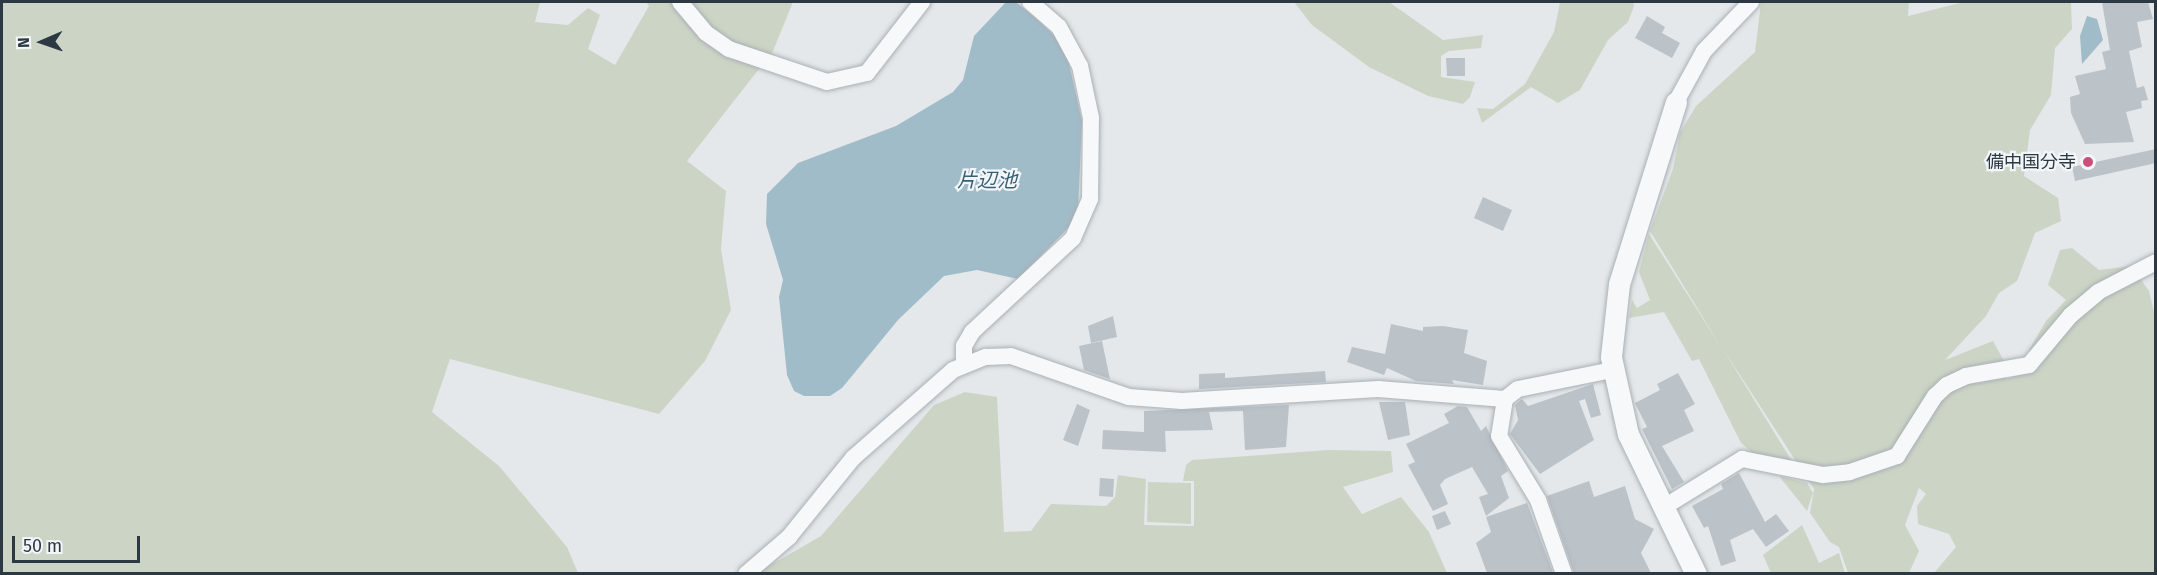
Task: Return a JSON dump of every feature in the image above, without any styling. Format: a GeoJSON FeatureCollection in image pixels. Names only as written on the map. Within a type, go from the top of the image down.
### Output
{"type":"FeatureCollection","features":[{"type":"Feature","properties":{"kind":"street"},"geometry":{"type":"LineString","coordinates":[[680,2],[706,33],[729,49],[827,82],[867,73],[922,2]]}},
{"type":"Feature","properties":{"kind":"street"},"geometry":{"type":"LineString","coordinates":[[964,362],[964,346],[972,332],[1073,238],[1090,199],[1091,118],[1080,66],[1059,27],[1030,2]]}},
{"type":"Feature","properties":{"kind":"street"},"geometry":{"type":"LineString","coordinates":[[1696,573],[1628,434],[1612,370],[1611,329],[1619,284],[1676,102],[1704,51],[1751,2]]}},
{"type":"Feature","properties":{"kind":"street"},"geometry":{"type":"LineString","coordinates":[[1664,507],[1742,459],[1823,475],[1850,472],[1897,456],[1935,396],[1947,385],[1966,376],[2029,365],[2072,315],[2098,292],[2156,262]]}},
{"type":"Feature","properties":{"kind":"street"},"geometry":{"type":"LineString","coordinates":[[746,573],[789,537],[854,458],[964,362],[1011,356],[1129,397],[1182,400],[1378,388],[1505,399],[1518,389],[1612,370]]}},
{"type":"Feature","properties":{"kind":"street"},"geometry":{"type":"LineString","coordinates":[[1505,399],[1499,436],[1538,500],[1564,573]]}},
{"type":"Feature","properties":{"kind":"green space"},"geometry":{"type":"Polygon","coordinates":[[[2,2],[540,2],[535,22],[568,25],[588,8],[600,15],[588,49],[615,65],[649,6],[646,2],[793,2],[773,51],[687,161],[726,191],[721,249],[731,310],[705,361],[659,414],[450,359],[432,412],[499,466],[567,547],[578,573],[2,573],[2,2]]]}},
{"type":"Feature","properties":{"kind":"green space"},"geometry":{"type":"Polygon","coordinates":[[[1294,2],[1389,2],[1443,40],[1483,35],[1481,48],[1449,51],[1441,56],[1441,77],[1475,82],[1470,97],[1463,104],[1428,96],[1369,67],[1312,25],[1294,2]]]}},
{"type":"Feature","properties":{"kind":"green space"},"geometry":{"type":"Polygon","coordinates":[[[1560,2],[1633,2],[1634,6],[1628,22],[1608,40],[1580,90],[1558,103],[1531,87],[1482,123],[1477,108],[1493,109],[1525,84],[1554,32],[1560,2]]]}},
{"type":"Feature","properties":{"kind":"green space"},"geometry":{"type":"Polygon","coordinates":[[[1761,2],[1909,2],[1908,16],[1964,2],[2071,2],[2072,29],[2055,48],[2051,95],[2030,130],[2024,176],[2058,198],[2061,221],[2035,233],[2017,281],[1999,293],[1986,316],[1945,360],[1993,341],[2004,361],[2006,379],[2032,371],[2029,350],[2046,321],[2066,300],[2048,285],[2060,250],[2072,248],[2099,270],[2131,266],[2149,291],[2155,316],[2155,573],[1934,573],[1956,547],[1949,534],[1918,524],[1917,506],[1926,494],[1919,488],[1905,525],[1919,551],[1909,573],[1848,573],[1839,547],[1830,542],[1810,513],[1814,489],[1723,349],[1795,466],[1757,457],[1741,443],[1699,359],[1692,361],[1664,312],[1629,318],[1632,300],[1637,308],[1650,300],[1639,272],[1649,234],[1721,347],[1650,231],[1673,169],[1680,133],[1696,106],[1755,52],[1761,2]]]}},
{"type":"Feature","properties":{"kind":"green space"},"geometry":{"type":"Polygon","coordinates":[[[965,392],[997,397],[1004,532],[1031,531],[1051,504],[1106,506],[1115,497],[1118,475],[1146,479],[1144,525],[1194,526],[1194,481],[1183,481],[1186,465],[1192,460],[1329,450],[1391,451],[1393,472],[1343,487],[1362,514],[1401,497],[1429,532],[1447,573],[755,574],[821,536],[934,405],[965,392]]]}},
{"type":"Feature","properties":{"kind":"green space"},"geometry":{"type":"Polygon","coordinates":[[[1779,476],[1807,483],[1813,493],[1807,511],[1779,476]]]}},
{"type":"Feature","properties":{"kind":"green space"},"geometry":{"type":"Polygon","coordinates":[[[1148,482],[1191,483],[1191,524],[1147,522],[1148,482]]]}},
{"type":"Feature","properties":{"kind":"green space"},"geometry":{"type":"Polygon","coordinates":[[[1802,525],[1819,563],[1839,553],[1845,573],[1771,573],[1763,555],[1802,525]]]}},
{"type":"Feature","properties":{"kind":"water","name":"片辺池"},"geometry":{"type":"Polygon","coordinates":[[[1006,2],[1016,2],[1038,20],[1058,39],[1068,59],[1082,121],[1078,210],[1073,223],[1018,279],[977,270],[944,276],[898,320],[842,388],[830,396],[804,396],[794,391],[787,375],[779,297],[783,280],[766,224],[767,194],[798,163],[896,126],[953,92],[963,80],[974,36],[1006,2]]]}},
{"type":"Feature","properties":{"kind":"water"},"geometry":{"type":"Polygon","coordinates":[[[2087,16],[2097,19],[2103,40],[2082,64],[2080,36],[2087,16]]]}},
{"type":"Feature","properties":{"kind":"building"},"geometry":{"type":"Polygon","coordinates":[[[2102,2],[2148,2],[2153,19],[2137,22],[2142,47],[2129,51],[2137,88],[2144,86],[2148,100],[2141,101],[2142,108],[2126,112],[2134,142],[2085,144],[2071,113],[2070,97],[2080,94],[2075,76],[2106,69],[2102,52],[2110,50],[2102,2]]]}},
{"type":"Feature","properties":{"kind":"building"},"geometry":{"type":"Polygon","coordinates":[[[1647,16],[1665,27],[1662,33],[1680,43],[1672,58],[1635,38],[1647,16]]]}},
{"type":"Feature","properties":{"kind":"building"},"geometry":{"type":"Polygon","coordinates":[[[1446,58],[1465,58],[1465,76],[1447,76],[1446,58]]]}},
{"type":"Feature","properties":{"kind":"building"},"geometry":{"type":"Polygon","coordinates":[[[2156,149],[2156,163],[2075,181],[2072,167],[2156,149]]]}},
{"type":"Feature","properties":{"kind":"building"},"geometry":{"type":"Polygon","coordinates":[[[1483,197],[1512,210],[1503,231],[1474,218],[1483,197]]]}},
{"type":"Feature","properties":{"kind":"building"},"geometry":{"type":"Polygon","coordinates":[[[1113,316],[1117,337],[1091,343],[1088,326],[1113,316]]]}},
{"type":"Feature","properties":{"kind":"building"},"geometry":{"type":"Polygon","coordinates":[[[1391,324],[1423,331],[1423,327],[1443,326],[1468,330],[1464,353],[1487,361],[1483,385],[1452,380],[1454,384],[1416,381],[1387,368],[1384,375],[1347,362],[1352,347],[1385,354],[1391,324]]]}},
{"type":"Feature","properties":{"kind":"building"},"geometry":{"type":"Polygon","coordinates":[[[1102,341],[1110,379],[1084,370],[1079,346],[1102,341]]]}},
{"type":"Feature","properties":{"kind":"building"},"geometry":{"type":"Polygon","coordinates":[[[1325,371],[1326,382],[1199,389],[1199,374],[1225,373],[1225,378],[1325,371]]]}},
{"type":"Feature","properties":{"kind":"building"},"geometry":{"type":"Polygon","coordinates":[[[1678,373],[1695,404],[1684,410],[1694,431],[1662,446],[1684,482],[1672,489],[1642,429],[1647,427],[1635,403],[1660,390],[1657,384],[1678,373]]]}},
{"type":"Feature","properties":{"kind":"building"},"geometry":{"type":"Polygon","coordinates":[[[1593,384],[1601,415],[1591,418],[1585,399],[1579,401],[1594,440],[1540,474],[1510,434],[1518,420],[1515,405],[1522,399],[1528,406],[1593,384]]]}},
{"type":"Feature","properties":{"kind":"building"},"geometry":{"type":"Polygon","coordinates":[[[1379,402],[1405,402],[1410,435],[1388,440],[1379,402]]]}},
{"type":"Feature","properties":{"kind":"building"},"geometry":{"type":"Polygon","coordinates":[[[1077,404],[1090,410],[1078,446],[1063,440],[1077,404]]]}},
{"type":"Feature","properties":{"kind":"building"},"geometry":{"type":"Polygon","coordinates":[[[1289,405],[1286,447],[1245,450],[1243,411],[1209,412],[1213,430],[1165,431],[1166,452],[1102,449],[1103,430],[1144,432],[1144,411],[1289,405]]]}},
{"type":"Feature","properties":{"kind":"building"},"geometry":{"type":"Polygon","coordinates":[[[1458,406],[1467,407],[1481,431],[1486,426],[1508,471],[1501,476],[1509,498],[1486,516],[1479,497],[1488,494],[1472,467],[1445,479],[1440,485],[1448,504],[1433,511],[1408,465],[1415,462],[1406,444],[1449,423],[1444,414],[1458,406]]]}},
{"type":"Feature","properties":{"kind":"building"},"geometry":{"type":"Polygon","coordinates":[[[1739,473],[1765,522],[1776,514],[1789,531],[1766,547],[1753,529],[1730,540],[1736,561],[1721,566],[1708,526],[1704,528],[1692,506],[1723,489],[1721,484],[1739,473]]]}},
{"type":"Feature","properties":{"kind":"building"},"geometry":{"type":"Polygon","coordinates":[[[1100,478],[1114,479],[1113,497],[1099,496],[1100,478]]]}},
{"type":"Feature","properties":{"kind":"building"},"geometry":{"type":"Polygon","coordinates":[[[1589,481],[1594,497],[1625,486],[1635,519],[1654,529],[1641,553],[1651,573],[1574,573],[1547,496],[1589,481]]]}},
{"type":"Feature","properties":{"kind":"building"},"geometry":{"type":"Polygon","coordinates":[[[1527,503],[1553,573],[1487,573],[1476,543],[1491,532],[1486,517],[1527,503]]]}},
{"type":"Feature","properties":{"kind":"building"},"geometry":{"type":"Polygon","coordinates":[[[1445,511],[1451,524],[1437,530],[1432,516],[1445,511]]]}},
{"type":"Feature","properties":{"kind":"place","name":"備中国分寺"},"geometry":{"type":"Point","coordinates":[2088,162]}}]}
